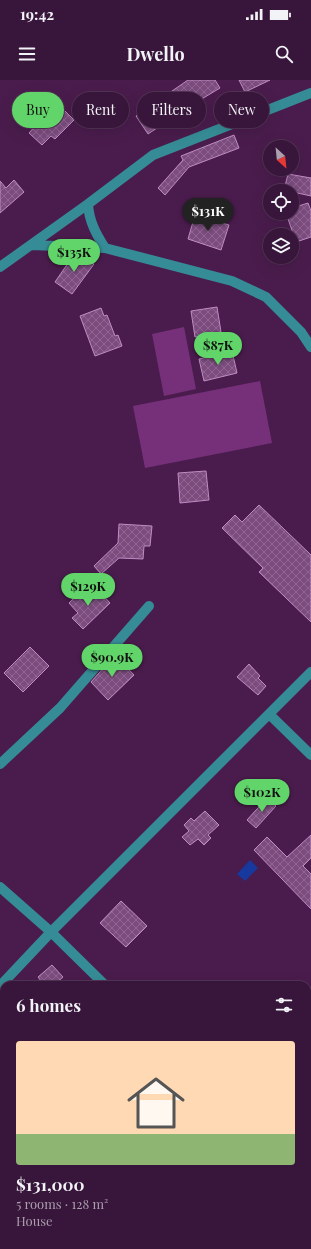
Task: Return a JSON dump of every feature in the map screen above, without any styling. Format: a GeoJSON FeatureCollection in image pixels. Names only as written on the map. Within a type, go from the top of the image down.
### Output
{"type":"FeatureCollection","features":[{"type":"Feature","properties":{"kind":"street"},"geometry":{"type":"LineString","coordinates":[[0,267],[153,155],[311,93]]}},
{"type":"Feature","properties":{"kind":"street"},"geometry":{"type":"LineString","coordinates":[[88,204],[89,214],[95,233],[105,248]]}},
{"type":"Feature","properties":{"kind":"street"},"geometry":{"type":"LineString","coordinates":[[32,245],[105,248],[232,280],[266,296],[301,332],[311,348]]}},
{"type":"Feature","properties":{"kind":"street"},"geometry":{"type":"LineString","coordinates":[[0,764],[60,708],[149,606]]}},
{"type":"Feature","properties":{"kind":"street"},"geometry":{"type":"LineString","coordinates":[[5,981],[51,932],[270,715],[311,672]]}},
{"type":"Feature","properties":{"kind":"street"},"geometry":{"type":"LineString","coordinates":[[270,715],[311,755]]}},
{"type":"Feature","properties":{"kind":"street"},"geometry":{"type":"LineString","coordinates":[[0,887],[51,932],[101,981]]}},
{"type":"Feature","properties":{"kind":"shaded area"},"geometry":{"type":"Polygon","coordinates":[[[184,327],[196,389],[164,396],[152,334],[184,327]]]}},
{"type":"Feature","properties":{"kind":"shaded area"},"geometry":{"type":"Polygon","coordinates":[[[260,381],[272,443],[145,468],[133,406],[260,381]]]}},
{"type":"Feature","properties":{"kind":"shaded area"},"geometry":{"type":"Polygon","coordinates":[[[250,860],[258,868],[245,881],[237,874],[250,860]]]}},
{"type":"Feature","properties":{"kind":"building"},"geometry":{"type":"Polygon","coordinates":[[[188,80],[215,80],[220,88],[206,96],[206,92],[171,92],[188,80]]]}},
{"type":"Feature","properties":{"kind":"building"},"geometry":{"type":"Polygon","coordinates":[[[239,80],[270,80],[245,92],[239,80]]]}},
{"type":"Feature","properties":{"kind":"building"},"geometry":{"type":"Polygon","coordinates":[[[64,110],[72,118],[72,122],[55,139],[51,136],[42,145],[29,133],[34,128],[64,128],[64,110]]]}},
{"type":"Feature","properties":{"kind":"building"},"geometry":{"type":"Polygon","coordinates":[[[144,128],[157,128],[148,134],[144,128]]]}},
{"type":"Feature","properties":{"kind":"building"},"geometry":{"type":"Polygon","coordinates":[[[234,135],[239,148],[189,167],[165,195],[158,188],[183,160],[181,156],[234,135]]]}},
{"type":"Feature","properties":{"kind":"building"},"geometry":{"type":"Polygon","coordinates":[[[288,176],[311,178],[311,196],[299,193],[299,184],[286,184],[288,176]]]}},
{"type":"Feature","properties":{"kind":"building"},"geometry":{"type":"Polygon","coordinates":[[[14,180],[24,192],[0,213],[0,181],[6,188],[14,180]]]}},
{"type":"Feature","properties":{"kind":"building"},"geometry":{"type":"Polygon","coordinates":[[[308,203],[311,211],[311,237],[299,241],[299,228],[291,228],[288,220],[299,220],[299,206],[308,203]]]}},
{"type":"Feature","properties":{"kind":"building"},"geometry":{"type":"Polygon","coordinates":[[[195,215],[229,225],[221,250],[188,239],[195,215]]]}},
{"type":"Feature","properties":{"kind":"building"},"geometry":{"type":"Polygon","coordinates":[[[75,253],[78,253],[94,264],[72,294],[55,282],[75,253]]]}},
{"type":"Feature","properties":{"kind":"building"},"geometry":{"type":"Polygon","coordinates":[[[217,307],[221,332],[195,337],[191,311],[217,307]]]}},
{"type":"Feature","properties":{"kind":"building"},"geometry":{"type":"Polygon","coordinates":[[[101,308],[104,316],[107,315],[115,336],[118,335],[122,346],[95,356],[80,316],[101,308]]]}},
{"type":"Feature","properties":{"kind":"building"},"geometry":{"type":"Polygon","coordinates":[[[232,351],[237,373],[204,381],[199,359],[232,351]]]}},
{"type":"Feature","properties":{"kind":"building"},"geometry":{"type":"Polygon","coordinates":[[[206,471],[209,500],[180,503],[178,473],[206,471]]]}},
{"type":"Feature","properties":{"kind":"building"},"geometry":{"type":"Polygon","coordinates":[[[259,505],[311,555],[311,622],[259,572],[263,568],[222,528],[235,515],[242,522],[259,505]]]}},
{"type":"Feature","properties":{"kind":"building"},"geometry":{"type":"Polygon","coordinates":[[[119,524],[152,526],[150,546],[144,546],[143,559],[119,558],[101,574],[94,566],[118,543],[119,524]]]}},
{"type":"Feature","properties":{"kind":"building"},"geometry":{"type":"Polygon","coordinates":[[[97,589],[110,603],[83,629],[72,618],[78,613],[69,603],[82,590],[89,597],[97,589]]]}},
{"type":"Feature","properties":{"kind":"building"},"geometry":{"type":"Polygon","coordinates":[[[30,647],[49,666],[23,692],[4,673],[30,647]]]}},
{"type":"Feature","properties":{"kind":"building"},"geometry":{"type":"Polygon","coordinates":[[[115,655],[134,675],[108,700],[91,682],[115,655]]]}},
{"type":"Feature","properties":{"kind":"building"},"geometry":{"type":"Polygon","coordinates":[[[249,664],[260,676],[258,678],[266,686],[258,695],[237,677],[249,664]]]}},
{"type":"Feature","properties":{"kind":"building"},"geometry":{"type":"Polygon","coordinates":[[[267,798],[276,806],[256,828],[247,820],[267,798]]]}},
{"type":"Feature","properties":{"kind":"building"},"geometry":{"type":"Polygon","coordinates":[[[205,811],[219,825],[208,835],[211,838],[204,845],[198,839],[190,845],[182,837],[189,831],[184,825],[191,818],[194,821],[205,811]]]}},
{"type":"Feature","properties":{"kind":"building"},"geometry":{"type":"Polygon","coordinates":[[[311,835],[311,858],[303,866],[311,874],[311,909],[254,850],[267,837],[287,857],[311,835]]]}},
{"type":"Feature","properties":{"kind":"building"},"geometry":{"type":"Polygon","coordinates":[[[121,901],[147,926],[126,947],[100,923],[121,901]]]}},
{"type":"Feature","properties":{"kind":"building"},"geometry":{"type":"Polygon","coordinates":[[[52,965],[63,977],[58,981],[41,981],[38,977],[52,965]]]}}]}
